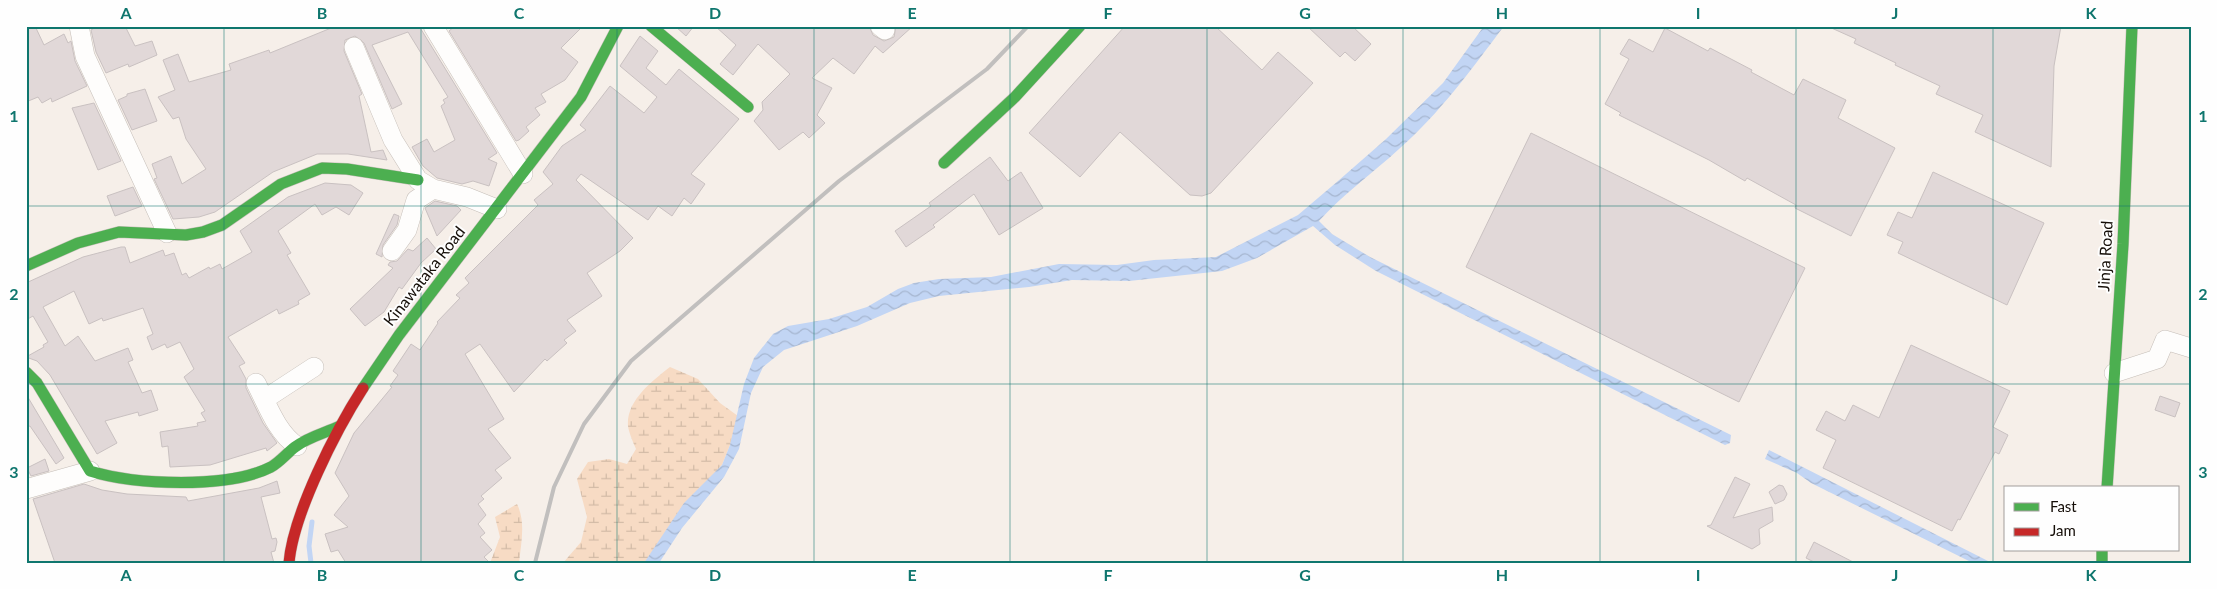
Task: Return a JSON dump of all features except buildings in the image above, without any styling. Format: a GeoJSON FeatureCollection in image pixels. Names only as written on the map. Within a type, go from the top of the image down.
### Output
{"type":"FeatureCollection","features":[{"type":"Feature","properties":{"kind":"main road","name":"Kinawataka Road"},"geometry":{"type":"LineString","coordinates":[[289,563],[290,550],[301,512],[340,426],[399,335],[581,97],[618,26]]}},
{"type":"Feature","properties":{"kind":"main road"},"geometry":{"type":"LineString","coordinates":[[652,26],[748,107]]}},
{"type":"Feature","properties":{"kind":"main road"},"geometry":{"type":"LineString","coordinates":[[944,163],[987,128],[1043,70],[1080,26]]}},
{"type":"Feature","properties":{"kind":"main road","name":"Jinja Road"},"geometry":{"type":"LineString","coordinates":[[2106,486],[2123,244],[2132,26]]}},
{"type":"Feature","properties":{"kind":"main road"},"geometry":{"type":"LineString","coordinates":[[26,266],[78,243],[119,232],[186,235],[203,232],[222,225],[281,184],[322,168],[347,168],[426,184]]}},
{"type":"Feature","properties":{"kind":"main road"},"geometry":{"type":"LineString","coordinates":[[26,372],[37,383],[90,471],[103,477],[213,481],[242,477],[271,467],[296,446],[340,426]]}},
{"type":"Feature","properties":{"kind":"street"},"geometry":{"type":"LineString","coordinates":[[79,26],[85,56],[167,233]]}},
{"type":"Feature","properties":{"kind":"street"},"geometry":{"type":"LineString","coordinates":[[433,26],[523,174]]}},
{"type":"Feature","properties":{"kind":"street"},"geometry":{"type":"LineString","coordinates":[[354,47],[392,140],[426,184],[497,209]]}},
{"type":"Feature","properties":{"kind":"street"},"geometry":{"type":"LineString","coordinates":[[392,251],[407,230],[416,200],[426,184]]}},
{"type":"Feature","properties":{"kind":"street"},"geometry":{"type":"LineString","coordinates":[[2114,374],[2157,359],[2166,340],[2191,348]]}},
{"type":"Feature","properties":{"kind":"street"},"geometry":{"type":"LineString","coordinates":[[296,446],[289,441],[260,391],[314,367]]}},
{"type":"Feature","properties":{"kind":"street"},"geometry":{"type":"LineString","coordinates":[[26,489],[90,471]]}},
{"type":"Feature","properties":{"kind":"green space"},"geometry":{"type":"Polygon","coordinates":[[[670,367],[698,379],[720,403],[738,416],[722,465],[644,563],[563,563],[581,542],[587,517],[577,479],[588,462],[609,459],[627,464],[636,449],[628,426],[631,408],[642,392],[670,367]]]}},
{"type":"Feature","properties":{"kind":"green space"},"geometry":{"type":"Polygon","coordinates":[[[517,504],[522,526],[519,563],[490,563],[500,537],[495,517],[517,504]]]}},
{"type":"Feature","properties":{"kind":"water"},"geometry":{"type":"Polygon","coordinates":[[[1484,26],[1504,26],[1428,121],[1319,221],[1332,234],[1370,257],[1731,435],[1730,443],[1725,445],[1376,271],[1335,245],[1313,226],[1257,258],[1222,271],[1129,281],[1072,280],[1029,287],[939,296],[910,303],[857,326],[784,350],[763,367],[751,393],[739,449],[724,477],[682,528],[659,563],[644,563],[684,503],[722,465],[730,445],[744,384],[754,358],[773,334],[788,326],[829,319],[867,307],[898,289],[914,283],[939,279],[991,277],[1059,264],[1117,265],[1154,260],[1216,257],[1298,215],[1338,181],[1386,139],[1443,83],[1484,26]]]}},
{"type":"Feature","properties":{"kind":"water"},"geometry":{"type":"Polygon","coordinates":[[[1769,450],[1992,563],[1973,563],[1811,483],[1797,473],[1765,459],[1769,450]]]}},
{"type":"Feature","properties":{"kind":"waterway"},"geometry":{"type":"LineString","coordinates":[[311,563],[309,546],[312,522]]}},
{"type":"Feature","properties":{"kind":"railway"},"geometry":{"type":"LineString","coordinates":[[535,563],[554,487],[584,424],[631,361],[839,181],[987,69],[1028,26]]}},
{"type":"Feature","properties":{"kind":"traffic: fast"},"geometry":{"type":"LineString","coordinates":[[363,388],[399,335],[581,97],[618,26]]}},
{"type":"Feature","properties":{"kind":"traffic: fast"},"geometry":{"type":"LineString","coordinates":[[651,26],[748,107]]}},
{"type":"Feature","properties":{"kind":"traffic: fast"},"geometry":{"type":"LineString","coordinates":[[944,163],[1015,97],[1080,26]]}},
{"type":"Feature","properties":{"kind":"traffic: fast"},"geometry":{"type":"LineString","coordinates":[[2107,486],[2123,244],[2132,26]]}},
{"type":"Feature","properties":{"kind":"traffic: fast"},"geometry":{"type":"LineString","coordinates":[[26,266],[78,243],[119,232],[186,235],[203,232],[222,225],[281,184],[322,168],[347,169],[418,180]]}},
{"type":"Feature","properties":{"kind":"traffic: fast"},"geometry":{"type":"LineString","coordinates":[[26,372],[37,383],[90,471],[109,476],[156,482],[207,482],[231,479],[253,474],[271,467],[300,444],[340,426]]}},
{"type":"Feature","properties":{"kind":"traffic: fast"},"geometry":{"type":"LineString","coordinates":[[2102,552],[2102,563]]}},
{"type":"Feature","properties":{"kind":"traffic: jam"},"geometry":{"type":"LineString","coordinates":[[289,563],[298,521],[317,473],[363,388]]}}]}
